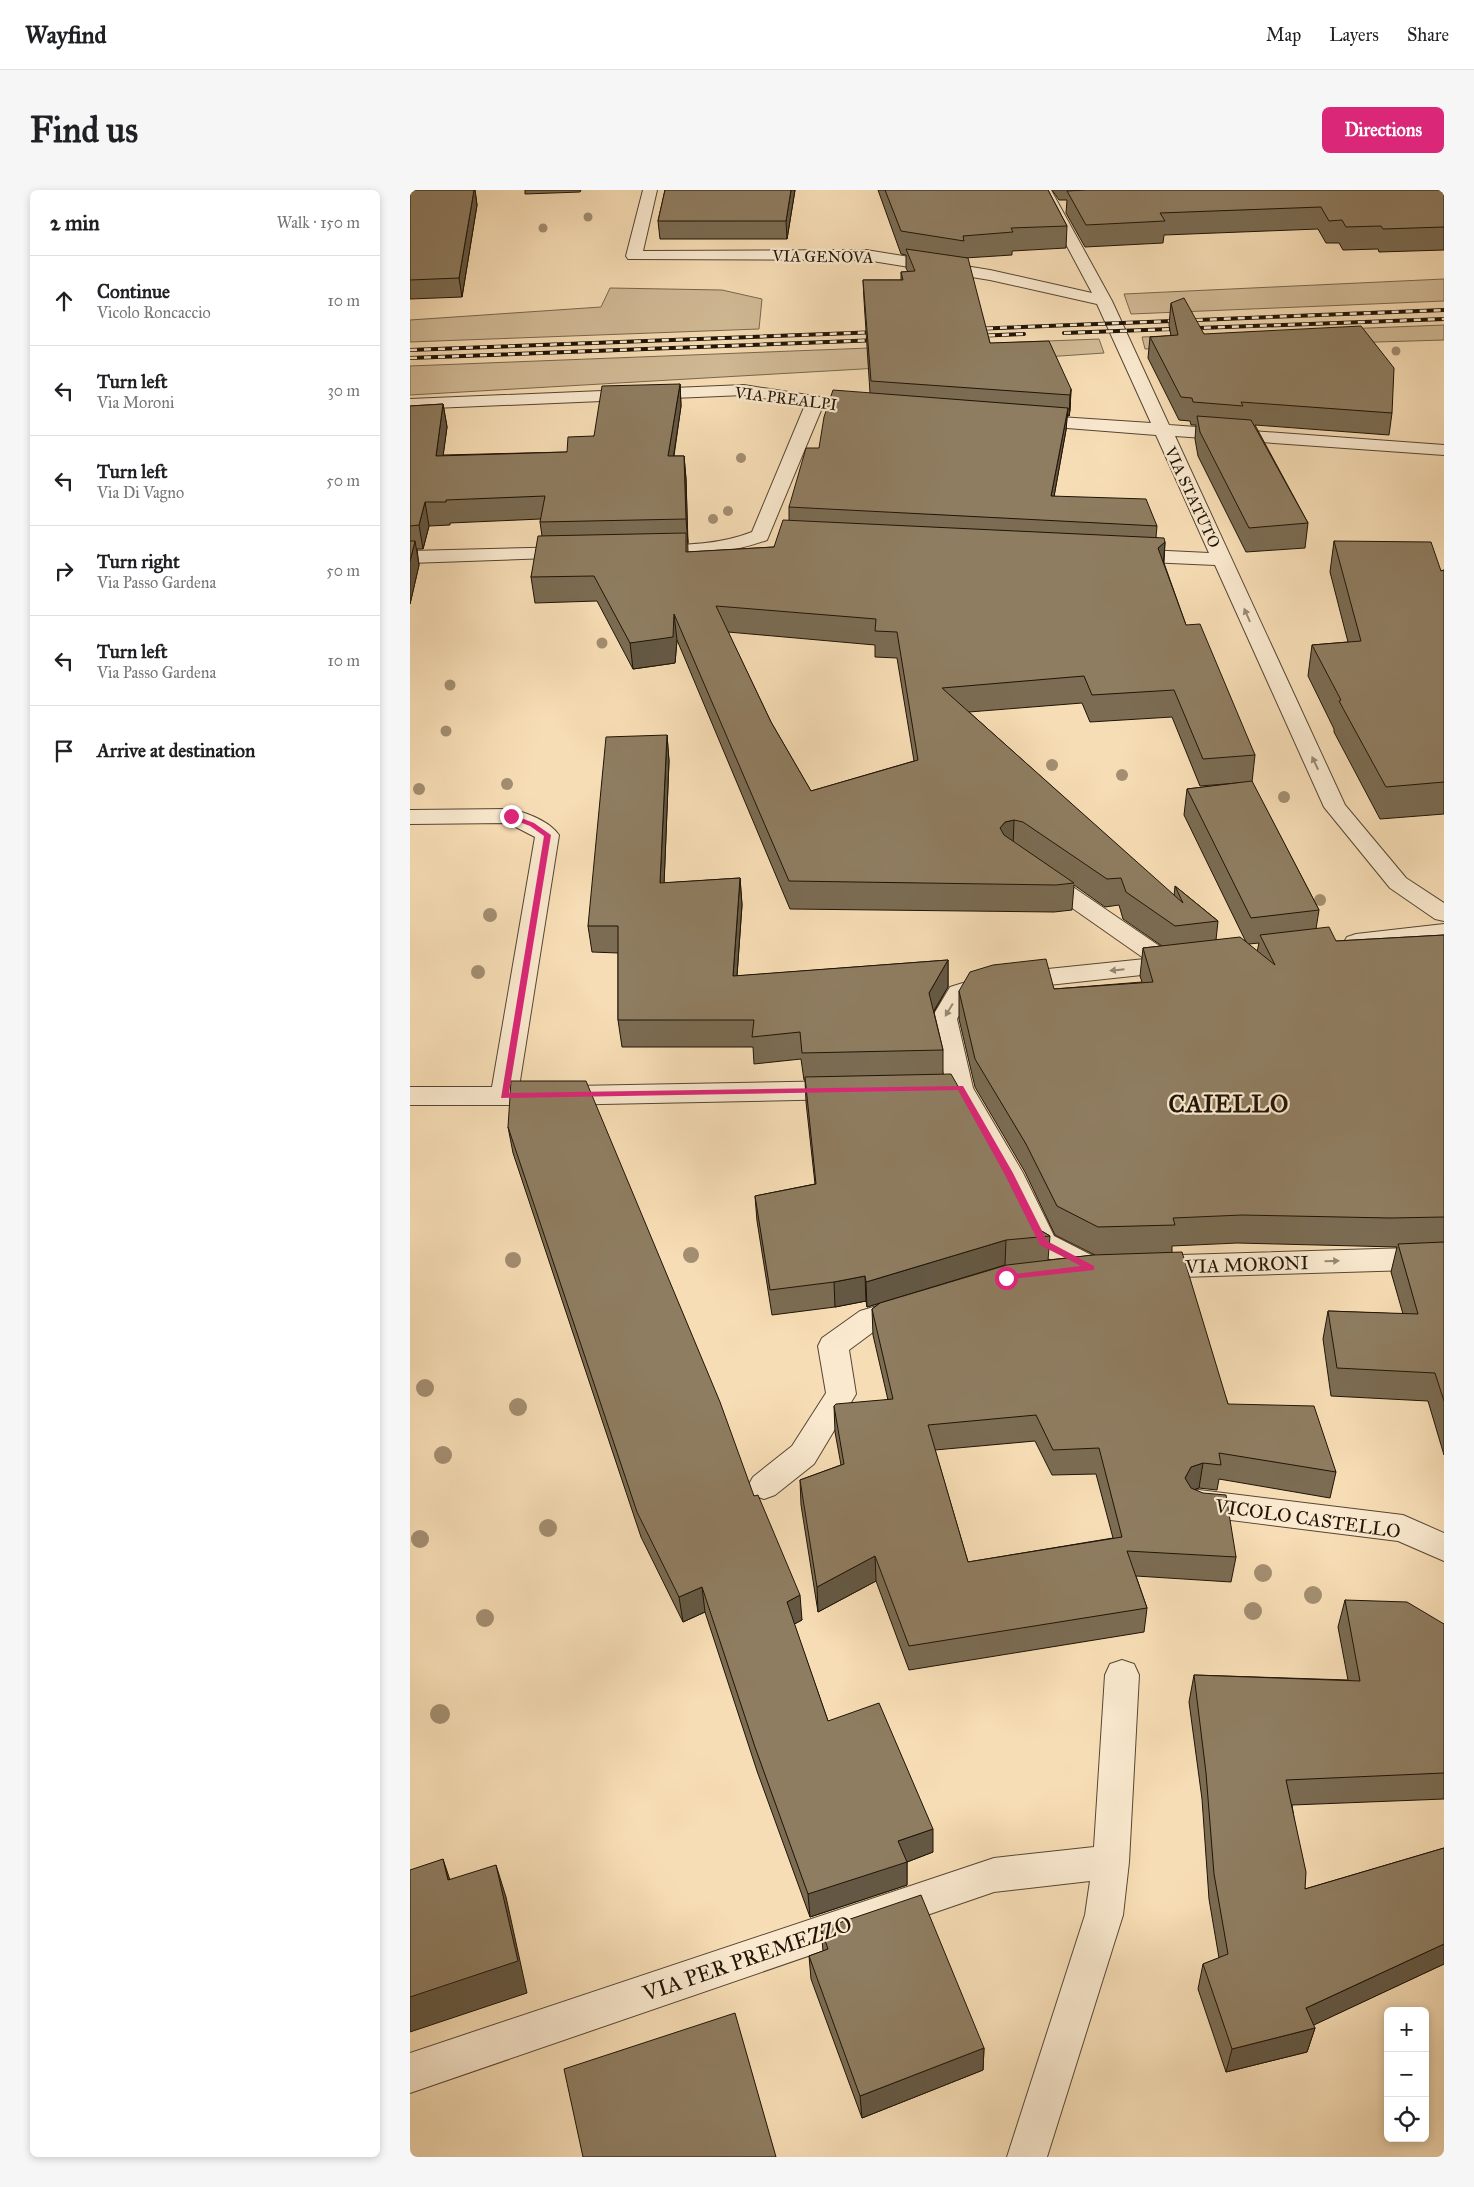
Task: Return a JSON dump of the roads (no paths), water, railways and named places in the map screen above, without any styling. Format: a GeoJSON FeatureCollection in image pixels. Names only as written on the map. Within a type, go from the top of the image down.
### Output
{"type":"FeatureCollection","features":[{"type":"Feature","properties":{"kind":"street","name":"VIA GENOVA"},"geometry":{"type":"LineString","coordinates":[[650,190],[634,256],[866,255],[990,275],[1104,302]]}},
{"type":"Feature","properties":{"kind":"street","name":"VIA STATUTO"},"geometry":{"type":"LineString","coordinates":[[1044,190],[1104,302],[1335,807],[1398,883],[1444,914]]}},
{"type":"Feature","properties":{"kind":"street"},"geometry":{"type":"LineString","coordinates":[[1054,207],[1073,206]]}},
{"type":"Feature","properties":{"kind":"street","name":"VIA PREALPI"},"geometry":{"type":"LineString","coordinates":[[410,404],[744,390],[877,410]]}},
{"type":"Feature","properties":{"kind":"street"},"geometry":{"type":"LineString","coordinates":[[760,536],[816,400]]}},
{"type":"Feature","properties":{"kind":"street"},"geometry":{"type":"LineString","coordinates":[[1014,419],[1162,428],[1444,450]]}},
{"type":"Feature","properties":{"kind":"street"},"geometry":{"type":"LineString","coordinates":[[628,552],[708,550],[741,544],[760,536],[780,537]]}},
{"type":"Feature","properties":{"kind":"street"},"geometry":{"type":"LineString","coordinates":[[410,557],[588,553]]}},
{"type":"Feature","properties":{"kind":"street"},"geometry":{"type":"LineString","coordinates":[[1104,553],[1222,560]]}},
{"type":"Feature","properties":{"kind":"street"},"geometry":{"type":"LineString","coordinates":[[410,817],[511,816],[532,824],[547,835],[504,1096]]}},
{"type":"Feature","properties":{"kind":"street"},"geometry":{"type":"LineString","coordinates":[[1028,866],[1169,964]]}},
{"type":"Feature","properties":{"kind":"street"},"geometry":{"type":"LineString","coordinates":[[1330,945],[1444,932]]}},
{"type":"Feature","properties":{"kind":"street","name":"VIA MORONI"},"geometry":{"type":"LineString","coordinates":[[1206,960],[989,983],[960,993],[944,1019],[950,1088],[1008,1173],[1043,1243],[1091,1268],[1444,1258]]}},
{"type":"Feature","properties":{"kind":"street"},"geometry":{"type":"LineString","coordinates":[[410,1096],[870,1090]]}},
{"type":"Feature","properties":{"kind":"street"},"geometry":{"type":"LineString","coordinates":[[1044,1274],[1091,1268]]}},
{"type":"Feature","properties":{"kind":"street"},"geometry":{"type":"LineString","coordinates":[[764,1486],[803,1455],[841,1394],[833,1346],[870,1319],[934,1300]]}},
{"type":"Feature","properties":{"kind":"street","name":"VICOLO CASTELLO"},"geometry":{"type":"LineString","coordinates":[[1199,1503],[1403,1528],[1444,1548]]}},
{"type":"Feature","properties":{"kind":"street"},"geometry":{"type":"LineString","coordinates":[[1027,2157],[1104,1915],[1111,1862],[1122,1675]]}},
{"type":"Feature","properties":{"kind":"street","name":"VIA PER PREMEZZO"},"geometry":{"type":"LineString","coordinates":[[410,2073],[994,1875],[1111,1862]]}},
{"type":"Feature","properties":{"kind":"railway"},"geometry":{"type":"LineString","coordinates":[[972,329],[1444,310]]}},
{"type":"Feature","properties":{"kind":"railway"},"geometry":{"type":"LineString","coordinates":[[1064,333],[1444,319]]}},
{"type":"Feature","properties":{"kind":"railway"},"geometry":{"type":"LineString","coordinates":[[410,350],[879,332]]}},
{"type":"Feature","properties":{"kind":"railway"},"geometry":{"type":"LineString","coordinates":[[974,336],[1024,334]]}},
{"type":"Feature","properties":{"kind":"railway"},"geometry":{"type":"LineString","coordinates":[[410,358],[879,340]]}},
{"type":"Feature","properties":{"kind":"district","name":"CAIELLO"},"geometry":{"type":"Point","coordinates":[1229,1104]}}]}
